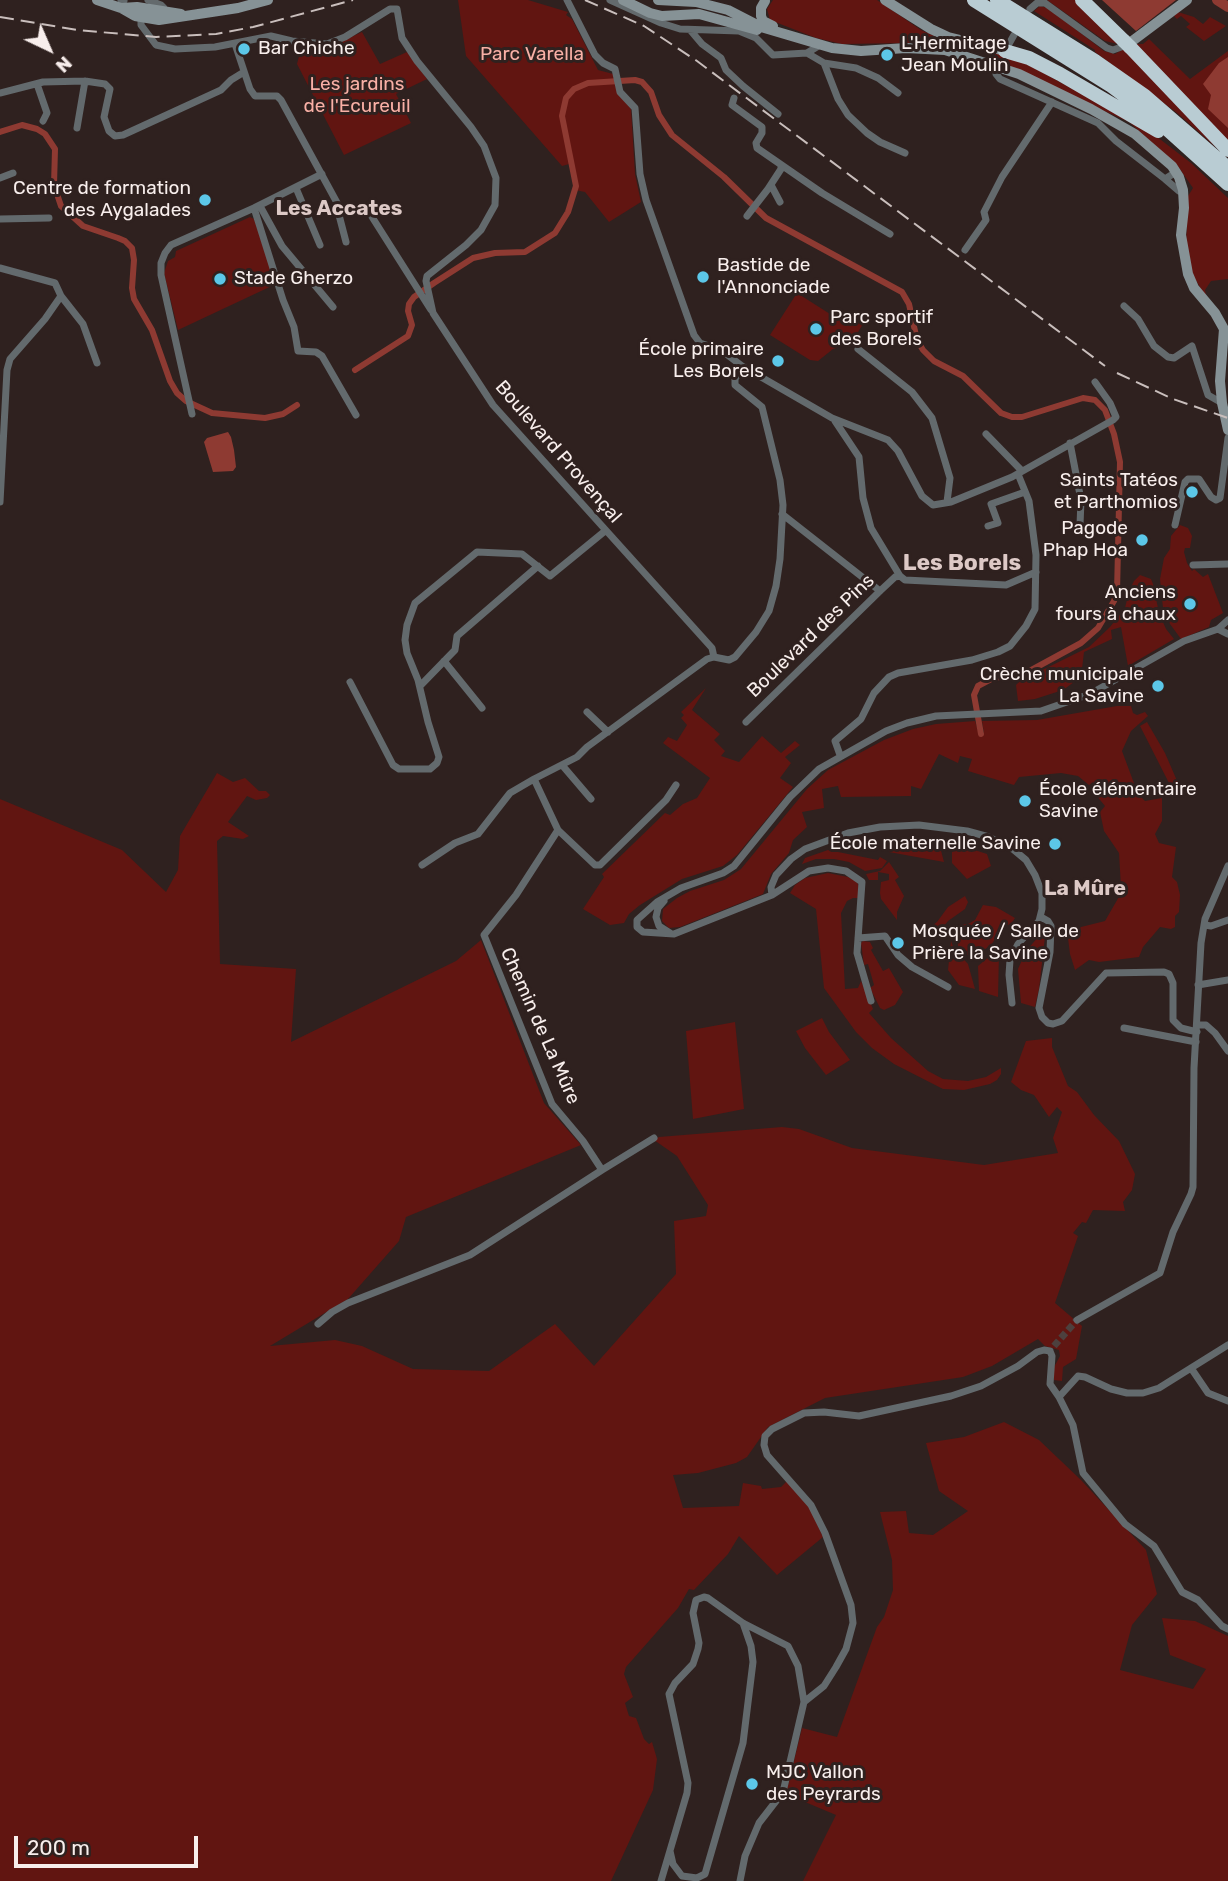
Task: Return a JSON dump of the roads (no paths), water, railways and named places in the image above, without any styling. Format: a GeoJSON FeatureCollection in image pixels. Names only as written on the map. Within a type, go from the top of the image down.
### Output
{"type":"FeatureCollection","features":[{"type":"Feature","properties":{"kind":"highway"},"geometry":{"type":"LineString","coordinates":[[974,0],[1110,85],[1157,120],[1228,184]]}},
{"type":"Feature","properties":{"kind":"highway"},"geometry":{"type":"LineString","coordinates":[[997,0],[1095,61],[1144,96],[1228,167]]}},
{"type":"Feature","properties":{"kind":"highway"},"geometry":{"type":"LineString","coordinates":[[1082,0],[1228,150]]}},
{"type":"Feature","properties":{"kind":"highway"},"geometry":{"type":"LineString","coordinates":[[1005,51],[1029,58],[1060,74],[1193,153]]}},
{"type":"Feature","properties":{"kind":"street"},"geometry":{"type":"LineString","coordinates":[[97,0],[123,2],[159,20],[268,0]]}},
{"type":"Feature","properties":{"kind":"street"},"geometry":{"type":"LineString","coordinates":[[148,0],[161,5],[165,11]]}},
{"type":"Feature","properties":{"kind":"street"},"geometry":{"type":"LineString","coordinates":[[567,0],[595,55],[615,69],[620,92],[635,108],[640,174],[646,200],[694,335],[700,343],[721,351],[832,418],[893,444],[922,496],[929,503],[936,505],[1020,473],[1113,420],[1116,417],[1110,403],[1095,382]]}},
{"type":"Feature","properties":{"kind":"street"},"geometry":{"type":"LineString","coordinates":[[610,0],[661,23],[691,31],[708,28],[739,31],[756,38],[773,55],[807,53],[820,45]]}},
{"type":"Feature","properties":{"kind":"street"},"geometry":{"type":"LineString","coordinates":[[623,0],[662,16],[695,5]]}},
{"type":"Feature","properties":{"kind":"street"},"geometry":{"type":"LineString","coordinates":[[642,0],[648,7],[656,10],[695,5]]}},
{"type":"Feature","properties":{"kind":"street"},"geometry":{"type":"LineString","coordinates":[[658,0],[695,5],[747,19],[777,33],[820,45],[861,51],[906,48],[944,50],[996,66],[1060,93],[1135,134],[1172,166],[1183,190],[1181,235],[1188,274],[1194,288],[1215,313],[1224,330],[1220,381],[1228,430]]}},
{"type":"Feature","properties":{"kind":"street"},"geometry":{"type":"LineString","coordinates":[[732,17],[765,0]]}},
{"type":"Feature","properties":{"kind":"street"},"geometry":{"type":"LineString","coordinates":[[747,19],[765,0]]}},
{"type":"Feature","properties":{"kind":"street"},"geometry":{"type":"LineString","coordinates":[[765,0],[761,8],[763,21],[799,40]]}},
{"type":"Feature","properties":{"kind":"street"},"geometry":{"type":"LineString","coordinates":[[886,0],[948,37],[1005,51],[1014,35]]}},
{"type":"Feature","properties":{"kind":"street"},"geometry":{"type":"LineString","coordinates":[[1030,9],[1037,3],[1045,3],[1113,50],[1127,44],[1187,0]]}},
{"type":"Feature","properties":{"kind":"street","name":"Boulevard Provençal"},"geometry":{"type":"LineString","coordinates":[[235,44],[271,36],[311,44],[327,44],[345,37],[390,9],[397,9],[402,38],[484,146],[496,178],[495,205],[481,230],[431,272],[426,281],[426,297],[433,313],[493,405],[712,648],[714,657]]}},
{"type":"Feature","properties":{"kind":"street"},"geometry":{"type":"LineString","coordinates":[[139,12],[165,11],[193,15]]}},
{"type":"Feature","properties":{"kind":"street"},"geometry":{"type":"LineString","coordinates":[[139,12],[146,34],[161,48],[235,44],[255,96],[277,96],[281,100],[341,210],[339,215],[346,242]]}},
{"type":"Feature","properties":{"kind":"street"},"geometry":{"type":"LineString","coordinates":[[732,17],[754,29],[777,33]]}},
{"type":"Feature","properties":{"kind":"street"},"geometry":{"type":"LineString","coordinates":[[691,31],[702,44],[721,58],[726,70],[741,88],[778,114]]}},
{"type":"Feature","properties":{"kind":"street"},"geometry":{"type":"LineString","coordinates":[[807,53],[824,63],[856,68],[878,78],[898,93]]}},
{"type":"Feature","properties":{"kind":"street"},"geometry":{"type":"LineString","coordinates":[[824,63],[838,99],[848,115],[874,138],[905,153]]}},
{"type":"Feature","properties":{"kind":"street"},"geometry":{"type":"LineString","coordinates":[[996,66],[996,74],[1000,79],[1098,123],[1179,191]]}},
{"type":"Feature","properties":{"kind":"street"},"geometry":{"type":"LineString","coordinates":[[0,93],[37,84],[85,81],[105,84],[110,89],[104,117],[109,131],[116,136],[221,90],[244,72]]}},
{"type":"Feature","properties":{"kind":"street"},"geometry":{"type":"LineString","coordinates":[[77,128],[85,81]]}},
{"type":"Feature","properties":{"kind":"street"},"geometry":{"type":"LineString","coordinates":[[37,84],[47,113],[44,121]]}},
{"type":"Feature","properties":{"kind":"street"},"geometry":{"type":"LineString","coordinates":[[734,97],[732,105],[762,127],[762,133],[756,143],[757,148],[822,193],[890,234]]}},
{"type":"Feature","properties":{"kind":"street"},"geometry":{"type":"LineString","coordinates":[[965,250],[986,219],[984,212],[1002,177],[1052,102]]}},
{"type":"Feature","properties":{"kind":"street"},"geometry":{"type":"LineString","coordinates":[[1114,121],[1112,129],[1116,140]]}},
{"type":"Feature","properties":{"kind":"street"},"geometry":{"type":"LineString","coordinates":[[1116,140],[1126,142],[1135,134]]}},
{"type":"Feature","properties":{"kind":"street"},"geometry":{"type":"LineString","coordinates":[[752,211],[771,185],[781,165]]}},
{"type":"Feature","properties":{"kind":"street"},"geometry":{"type":"LineString","coordinates":[[1165,178],[1176,172]]}},
{"type":"Feature","properties":{"kind":"street"},"geometry":{"type":"LineString","coordinates":[[0,178],[13,173]]}},
{"type":"Feature","properties":{"kind":"street"},"geometry":{"type":"LineString","coordinates":[[192,414],[161,275],[161,263],[171,245],[257,207],[322,174]]}},
{"type":"Feature","properties":{"kind":"street"},"geometry":{"type":"LineString","coordinates":[[771,185],[780,202]]}},
{"type":"Feature","properties":{"kind":"street"},"geometry":{"type":"LineString","coordinates":[[296,188],[320,245]]}},
{"type":"Feature","properties":{"kind":"street"},"geometry":{"type":"LineString","coordinates":[[257,207],[282,246],[333,307]]}},
{"type":"Feature","properties":{"kind":"street"},"geometry":{"type":"LineString","coordinates":[[257,207],[283,300],[294,327],[298,351],[322,355],[356,415]]}},
{"type":"Feature","properties":{"kind":"street"},"geometry":{"type":"LineString","coordinates":[[341,210],[344,212],[365,207],[368,209],[416,289],[426,297]]}},
{"type":"Feature","properties":{"kind":"street"},"geometry":{"type":"LineString","coordinates":[[0,219],[49,218]]}},
{"type":"Feature","properties":{"kind":"street"},"geometry":{"type":"LineString","coordinates":[[0,268],[55,283],[61,296],[83,324],[97,363]]}},
{"type":"Feature","properties":{"kind":"street"},"geometry":{"type":"LineString","coordinates":[[0,502],[7,370],[10,359],[61,296]]}},
{"type":"Feature","properties":{"kind":"street"},"geometry":{"type":"LineString","coordinates":[[1124,306],[1132,312],[1154,346],[1168,357],[1174,358],[1192,346],[1208,395],[1222,403]]}},
{"type":"Feature","properties":{"kind":"street"},"geometry":{"type":"LineString","coordinates":[[858,349],[912,391],[932,418],[950,478],[947,502]]}},
{"type":"Feature","properties":{"kind":"street"},"geometry":{"type":"LineString","coordinates":[[422,865],[455,843],[478,834],[510,793],[577,757],[698,665],[714,657],[729,660],[735,657],[756,632],[769,611],[778,573],[782,514],[780,480],[762,407],[734,382],[742,366]]}},
{"type":"Feature","properties":{"kind":"street"},"geometry":{"type":"LineString","coordinates":[[832,418],[859,457],[866,514],[871,528],[905,580],[1006,585],[1036,572]]}},
{"type":"Feature","properties":{"kind":"street"},"geometry":{"type":"LineString","coordinates":[[840,755],[835,741],[861,719],[874,693],[889,677],[998,652],[1018,638],[1035,609],[1036,572],[1029,501],[1020,473],[986,434]]}},
{"type":"Feature","properties":{"kind":"street"},"geometry":{"type":"LineString","coordinates":[[1175,525],[1188,479],[1199,479],[1211,497],[1216,500],[1220,498],[1228,438]]}},
{"type":"Feature","properties":{"kind":"street"},"geometry":{"type":"LineString","coordinates":[[1070,443],[1080,490],[1080,524]]}},
{"type":"Feature","properties":{"kind":"street"},"geometry":{"type":"LineString","coordinates":[[988,526],[998,523],[991,504],[1025,492]]}},
{"type":"Feature","properties":{"kind":"street"},"geometry":{"type":"LineString","coordinates":[[782,514],[880,591]]}},
{"type":"Feature","properties":{"kind":"street"},"geometry":{"type":"LineString","coordinates":[[350,682],[393,765],[399,769],[430,769],[439,757],[405,640],[415,603],[477,552],[522,554],[550,576],[605,531]]}},
{"type":"Feature","properties":{"kind":"street"},"geometry":{"type":"LineString","coordinates":[[1193,565],[1228,564]]}},
{"type":"Feature","properties":{"kind":"street"},"geometry":{"type":"LineString","coordinates":[[420,686],[455,650],[457,636],[538,566]]}},
{"type":"Feature","properties":{"kind":"street","name":"Boulevard des Pins"},"geometry":{"type":"LineString","coordinates":[[746,722],[880,591],[895,577],[900,576]]}},
{"type":"Feature","properties":{"kind":"street"},"geometry":{"type":"LineString","coordinates":[[871,1001],[857,953],[862,883],[854,875],[837,869],[819,869],[801,876],[781,891],[674,934],[640,930],[636,923],[640,916],[670,894],[734,866],[819,769],[886,731],[919,719],[959,714],[1028,713],[1056,707],[1090,694],[1184,642],[1218,629],[1228,620]]}},
{"type":"Feature","properties":{"kind":"street"},"geometry":{"type":"LineString","coordinates":[[1218,629],[1228,634]]}},
{"type":"Feature","properties":{"kind":"street"},"geometry":{"type":"LineString","coordinates":[[444,661],[482,708]]}},
{"type":"Feature","properties":{"kind":"street"},"geometry":{"type":"LineString","coordinates":[[587,712],[608,732]]}},
{"type":"Feature","properties":{"kind":"street"},"geometry":{"type":"LineString","coordinates":[[562,765],[591,799]]}},
{"type":"Feature","properties":{"kind":"street"},"geometry":{"type":"LineString","coordinates":[[534,779],[558,830],[595,865],[600,865],[666,800],[676,785]]}},
{"type":"Feature","properties":{"kind":"street"},"geometry":{"type":"LineString","coordinates":[[772,895],[771,887],[780,870],[805,849],[848,833],[880,827],[933,826],[989,837],[1020,855],[1031,867],[1042,901],[1041,917],[1037,925],[1013,951],[1009,975],[1012,1003]]}},
{"type":"Feature","properties":{"kind":"street","name":"Chemin de La Mûre"},"geometry":{"type":"LineString","coordinates":[[558,830],[516,895],[484,935],[552,1104],[583,1141],[602,1170]]}},
{"type":"Feature","properties":{"kind":"street"},"geometry":{"type":"LineString","coordinates":[[1077,1320],[1101,1304],[1147,1282],[1163,1268],[1173,1232],[1193,1186],[1194,1068],[1198,1029],[1198,985],[1205,919],[1228,866]]}},
{"type":"Feature","properties":{"kind":"street"},"geometry":{"type":"LineString","coordinates":[[670,894],[658,908],[656,917],[663,929],[674,934]]}},
{"type":"Feature","properties":{"kind":"street"},"geometry":{"type":"LineString","coordinates":[[1041,917],[1051,926],[1050,952],[1040,1008],[1042,1017],[1048,1023],[1062,1021],[1106,973],[1164,972],[1169,974],[1172,983],[1173,1020],[1176,1025],[1188,1030],[1206,1026],[1215,1033],[1228,1051]]}},
{"type":"Feature","properties":{"kind":"street"},"geometry":{"type":"LineString","coordinates":[[1205,925],[1211,926],[1228,920]]}},
{"type":"Feature","properties":{"kind":"street"},"geometry":{"type":"LineString","coordinates":[[858,938],[885,936],[904,960],[948,987]]}},
{"type":"Feature","properties":{"kind":"street"},"geometry":{"type":"LineString","coordinates":[[1198,985],[1228,979]]}},
{"type":"Feature","properties":{"kind":"street"},"geometry":{"type":"LineString","coordinates":[[1124,1028],[1196,1042]]}},
{"type":"Feature","properties":{"kind":"street"},"geometry":{"type":"LineString","coordinates":[[1186,1039],[1188,1030]]}},
{"type":"Feature","properties":{"kind":"street"},"geometry":{"type":"LineString","coordinates":[[318,1324],[348,1303],[470,1255],[654,1138]]}},
{"type":"Feature","properties":{"kind":"street"},"geometry":{"type":"LineString","coordinates":[[1059,1397],[1079,1376],[1111,1389],[1143,1393],[1159,1388],[1228,1345]]}},
{"type":"Feature","properties":{"kind":"street"},"geometry":{"type":"LineString","coordinates":[[804,1702],[824,1686],[846,1649],[853,1614],[831,1548],[814,1510],[765,1451],[765,1436],[804,1413],[859,1416],[951,1396],[981,1386],[1040,1351],[1052,1348],[1050,1384],[1073,1425],[1083,1473],[1125,1524],[1154,1546],[1182,1592],[1198,1600],[1228,1629]]}},
{"type":"Feature","properties":{"kind":"street"},"geometry":{"type":"LineString","coordinates":[[1191,1368],[1208,1393],[1228,1401]]}},
{"type":"Feature","properties":{"kind":"street"},"geometry":{"type":"LineString","coordinates":[[661,1881],[688,1783],[669,1694],[675,1683],[693,1664],[698,1649],[693,1604],[699,1598],[708,1598],[743,1623],[783,1643],[793,1652],[804,1702],[783,1792],[759,1823],[745,1856],[740,1881]]}},
{"type":"Feature","properties":{"kind":"street"},"geometry":{"type":"LineString","coordinates":[[670,1851],[673,1864],[682,1876],[691,1879],[705,1874],[744,1738],[753,1662],[743,1623]]}},
{"type":"Feature","properties":{"kind":"waterway"},"geometry":{"type":"LineString","coordinates":[[1217,0],[1228,7]]}},
{"type":"Feature","properties":{"kind":"waterway"},"geometry":{"type":"LineString","coordinates":[[355,370],[408,336],[412,325],[409,304],[414,297],[434,283],[473,258],[495,253],[525,252],[555,233],[568,212],[576,186],[562,116],[566,98],[574,89],[588,83],[635,80],[642,82],[651,92],[659,115],[672,135],[724,177],[766,218],[902,292],[909,304],[917,340],[923,350],[934,361],[963,376],[1001,413],[1022,417],[1083,398],[1095,400],[1105,410],[1120,462],[1117,592],[1114,601],[1098,628],[1081,643],[1024,674],[993,678],[978,686],[974,695],[981,734]]}},
{"type":"Feature","properties":{"kind":"waterway"},"geometry":{"type":"LineString","coordinates":[[0,132],[22,125],[45,134],[55,149],[54,185],[61,206],[83,226],[125,241],[132,248],[134,299],[152,330],[177,393],[186,401],[212,413],[265,418],[283,414],[297,405]]}},
{"type":"Feature","properties":{"kind":"tunnel"},"geometry":{"type":"LineString","coordinates":[[1054,1346],[1077,1320]]}},
{"type":"Feature","properties":{"kind":"railway"},"geometry":{"type":"LineString","coordinates":[[0,17],[77,30],[156,37],[216,34],[253,27],[353,0]]}},
{"type":"Feature","properties":{"kind":"railway"},"geometry":{"type":"LineString","coordinates":[[585,0],[644,26],[697,61],[1105,366]]}},
{"type":"Feature","properties":{"kind":"railway"},"geometry":{"type":"LineString","coordinates":[[1117,373],[1173,399],[1228,418]]}},
{"type":"Feature","properties":{"kind":"place","name":"Bar Chiche"},"geometry":{"type":"Point","coordinates":[244,49]}},
{"type":"Feature","properties":{"kind":"place","name":"L'Hermitage Jean Moulin"},"geometry":{"type":"Point","coordinates":[887,55]}},
{"type":"Feature","properties":{"kind":"place","name":"Centre de formation des Aygalades"},"geometry":{"type":"Point","coordinates":[205,200]}},
{"type":"Feature","properties":{"kind":"place","name":"Bastide de l'Annonciade"},"geometry":{"type":"Point","coordinates":[703,277]}},
{"type":"Feature","properties":{"kind":"place","name":"Stade Gherzo"},"geometry":{"type":"Point","coordinates":[220,279]}},
{"type":"Feature","properties":{"kind":"place","name":"Parc sportif des Borels"},"geometry":{"type":"Point","coordinates":[816,329]}},
{"type":"Feature","properties":{"kind":"place","name":"École primaire Les Borels"},"geometry":{"type":"Point","coordinates":[778,361]}},
{"type":"Feature","properties":{"kind":"place","name":"Saints Tatéos et Parthomios"},"geometry":{"type":"Point","coordinates":[1192,492]}},
{"type":"Feature","properties":{"kind":"place","name":"Pagode Phap Hoa"},"geometry":{"type":"Point","coordinates":[1142,540]}},
{"type":"Feature","properties":{"kind":"place","name":"Anciens fours à chaux"},"geometry":{"type":"Point","coordinates":[1190,604]}},
{"type":"Feature","properties":{"kind":"place","name":"Crèche municipale La Savine"},"geometry":{"type":"Point","coordinates":[1158,686]}},
{"type":"Feature","properties":{"kind":"place","name":"École élémentaire Savine"},"geometry":{"type":"Point","coordinates":[1025,801]}},
{"type":"Feature","properties":{"kind":"place","name":"École maternelle Savine"},"geometry":{"type":"Point","coordinates":[1055,844]}},
{"type":"Feature","properties":{"kind":"place","name":"Mosquée / Salle de Prière la Savine"},"geometry":{"type":"Point","coordinates":[898,943]}},
{"type":"Feature","properties":{"kind":"place","name":"MJC Vallon des Peyrards"},"geometry":{"type":"Point","coordinates":[752,1784]}},
{"type":"Feature","properties":{"kind":"district","name":"Les Accates"},"geometry":{"type":"Point","coordinates":[339,209]}},
{"type":"Feature","properties":{"kind":"district","name":"Les Borels"},"geometry":{"type":"Point","coordinates":[962,563]}},
{"type":"Feature","properties":{"kind":"district","name":"La Mûre"},"geometry":{"type":"Point","coordinates":[1085,889]}},
{"type":"Feature","properties":{"kind":"park label","name":"Parc Varella"},"geometry":{"type":"Point","coordinates":[532,55]}},
{"type":"Feature","properties":{"kind":"park label","name":"Les jardins de l'Ecureuil"},"geometry":{"type":"Point","coordinates":[357,96]}}]}
